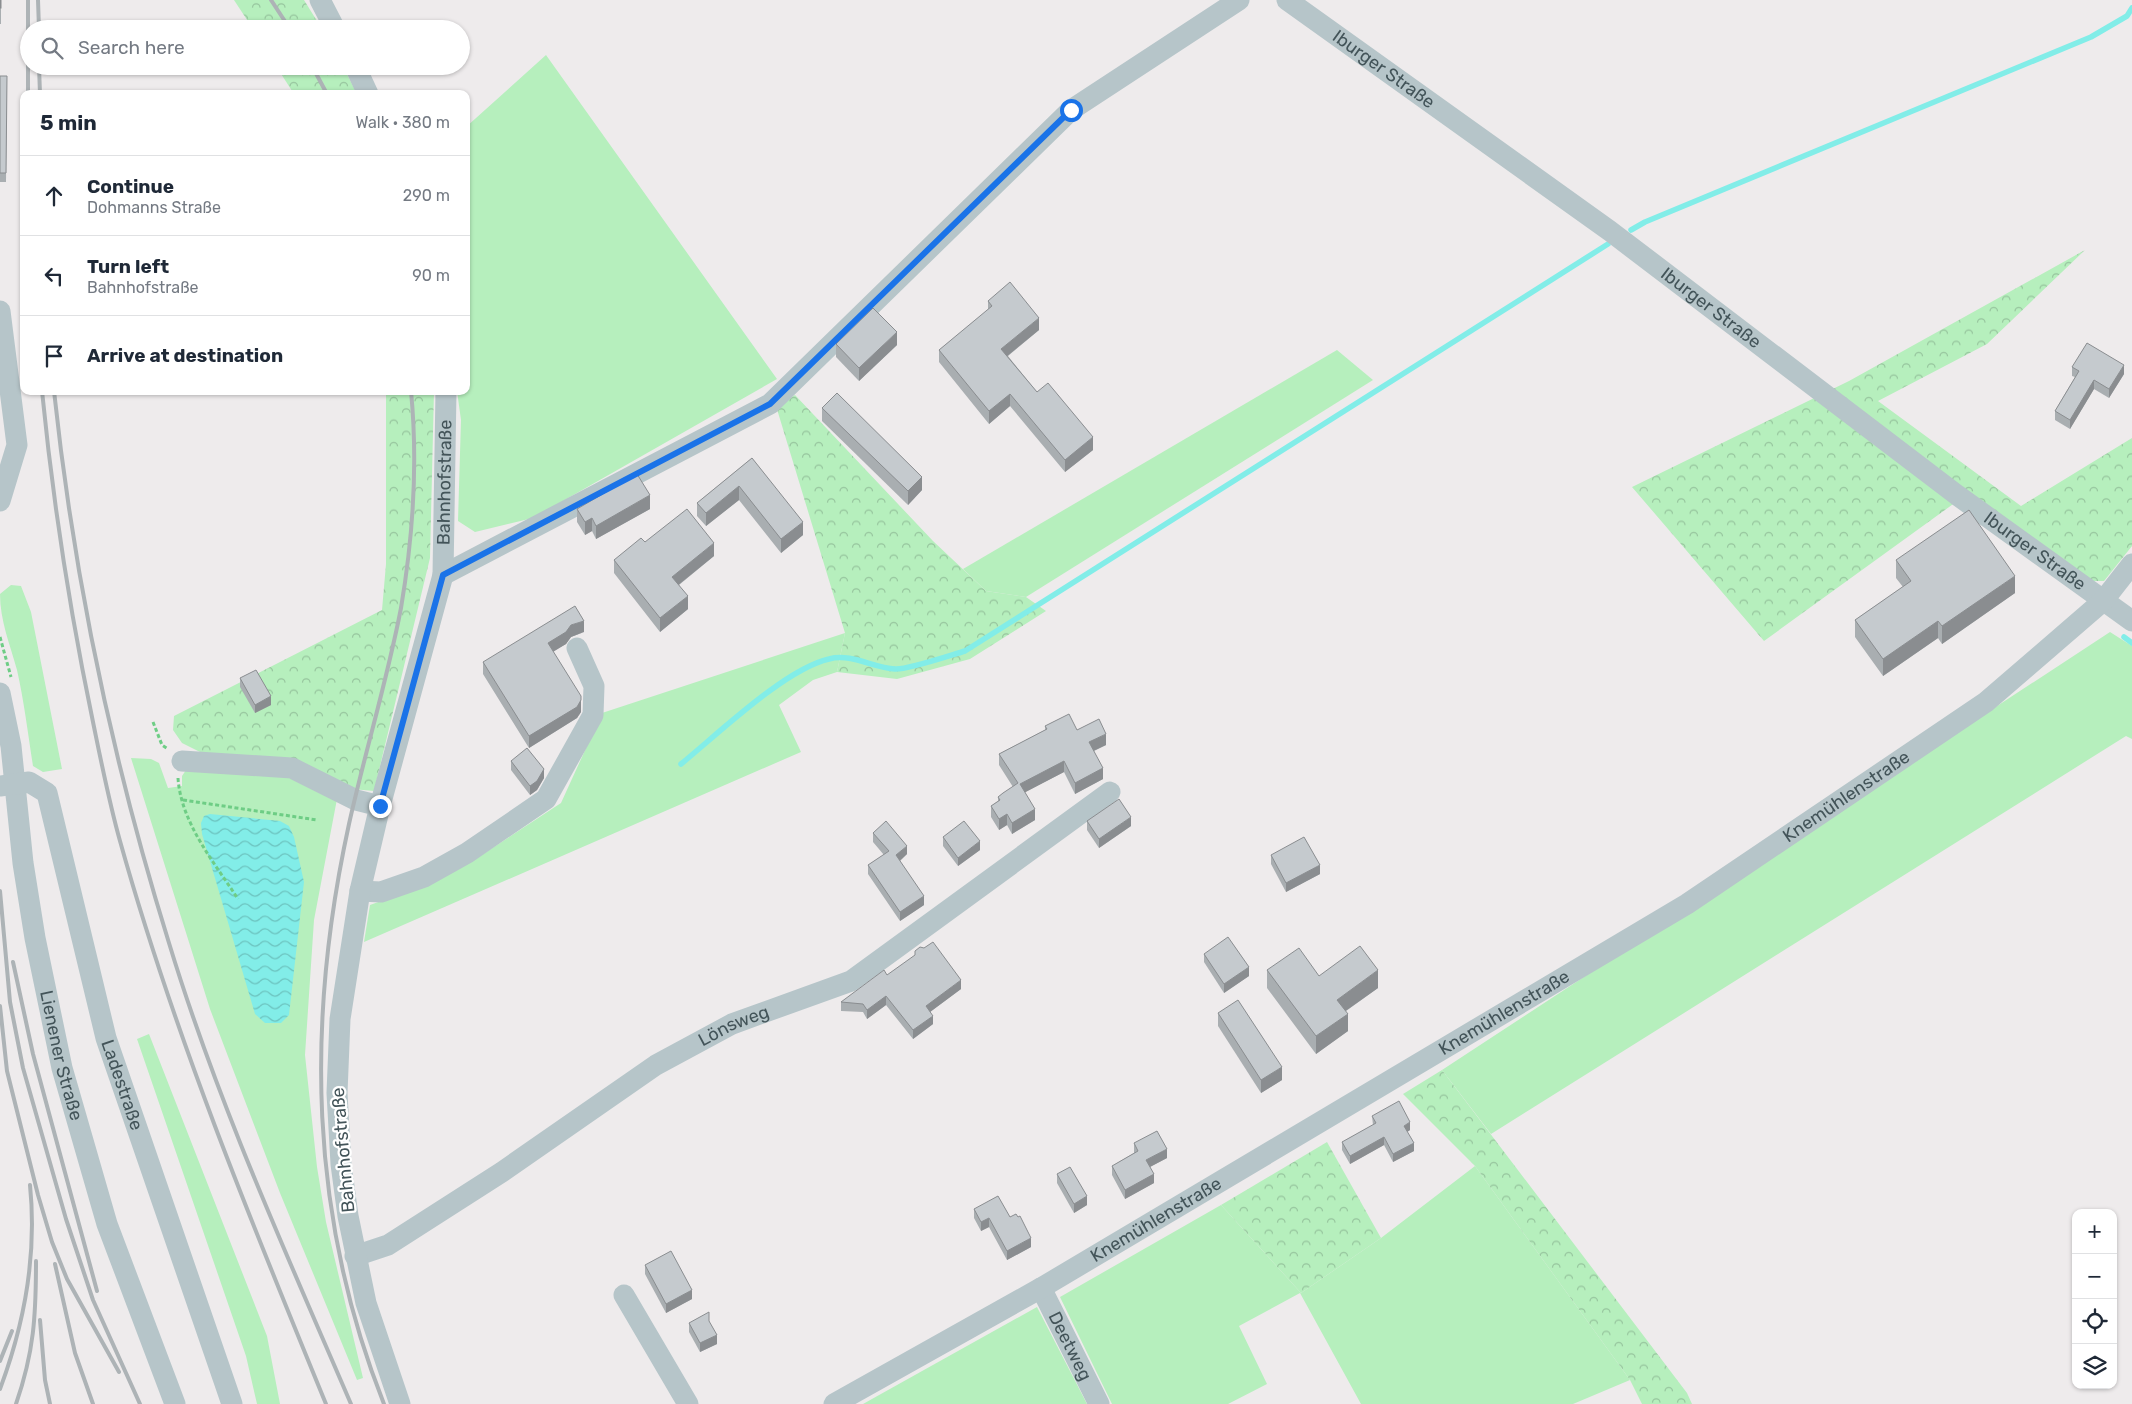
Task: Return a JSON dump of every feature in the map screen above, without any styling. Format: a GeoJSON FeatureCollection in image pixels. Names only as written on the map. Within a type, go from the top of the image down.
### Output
{"type":"FeatureCollection","features":[{"type":"Feature","properties":{"kind":"street"},"geometry":{"type":"LineString","coordinates":[[320,0],[330,20]]}},
{"type":"Feature","properties":{"kind":"street"},"geometry":{"type":"LineString","coordinates":[[443,575],[770,404],[1071,110],[1239,0]]}},
{"type":"Feature","properties":{"kind":"street","name":"Iburger Straße"},"geometry":{"type":"LineString","coordinates":[[1287,0],[1610,231],[1957,495],[2132,621]]}},
{"type":"Feature","properties":{"kind":"street"},"geometry":{"type":"LineString","coordinates":[[359,75],[366,90]]}},
{"type":"Feature","properties":{"kind":"street"},"geometry":{"type":"LineString","coordinates":[[0,311],[17,445],[0,501]]}},
{"type":"Feature","properties":{"kind":"street","name":"Bahnhofstraße"},"geometry":{"type":"LineString","coordinates":[[400,1404],[366,1303],[355,1256],[341,1164],[337,1092],[340,1020],[360,891],[380,806],[443,575],[446,395]]}},
{"type":"Feature","properties":{"kind":"street","name":"Knemühlenstraße"},"geometry":{"type":"LineString","coordinates":[[834,1404],[1041,1288],[1687,904],[1986,702],[2103,601],[2132,564]]}},
{"type":"Feature","properties":{"kind":"street"},"geometry":{"type":"LineString","coordinates":[[360,891],[381,892],[424,877],[467,853],[546,799],[593,715],[594,686],[577,648]]}},
{"type":"Feature","properties":{"kind":"street","name":"Lienener Straße"},"geometry":{"type":"LineString","coordinates":[[6,686],[11,746],[8,785],[35,938],[65,1077],[107,1224],[175,1404]]}},
{"type":"Feature","properties":{"kind":"street"},"geometry":{"type":"LineString","coordinates":[[182,762],[292,768],[356,800],[380,806]]}},
{"type":"Feature","properties":{"kind":"street","name":"Ladestraße"},"geometry":{"type":"LineString","coordinates":[[8,785],[28,782],[48,793],[106,1038],[232,1404]]}},
{"type":"Feature","properties":{"kind":"street","name":"Lönsweg"},"geometry":{"type":"LineString","coordinates":[[355,1256],[388,1245],[502,1172],[656,1066],[732,1024],[851,981],[1110,792]]}},
{"type":"Feature","properties":{"kind":"street","name":"Deetweg"},"geometry":{"type":"LineString","coordinates":[[1041,1288],[1099,1404]]}},
{"type":"Feature","properties":{"kind":"street"},"geometry":{"type":"LineString","coordinates":[[624,1294],[688,1404]]}},
{"type":"Feature","properties":{"kind":"path"},"geometry":{"type":"LineString","coordinates":[[0,637],[6,686]]}},
{"type":"Feature","properties":{"kind":"path"},"geometry":{"type":"LineString","coordinates":[[153,722],[162,745],[182,762],[177,774],[178,786],[194,832],[238,899]]}},
{"type":"Feature","properties":{"kind":"path"},"geometry":{"type":"LineString","coordinates":[[183,800],[317,820]]}},
{"type":"Feature","properties":{"kind":"green space"},"geometry":{"type":"Polygon","coordinates":[[[234,0],[304,0],[316,20],[247,20],[234,0]]]}},
{"type":"Feature","properties":{"kind":"green space"},"geometry":{"type":"Polygon","coordinates":[[[546,55],[777,379],[533,518],[475,532],[458,521],[461,420],[458,395],[470,395],[470,123],[546,55]]]}},
{"type":"Feature","properties":{"kind":"green space"},"geometry":{"type":"Polygon","coordinates":[[[282,75],[348,75],[355,90],[291,90],[282,75]]]}},
{"type":"Feature","properties":{"kind":"green space"},"geometry":{"type":"Polygon","coordinates":[[[2085,250],[1987,344],[1878,401],[2021,506],[2132,438],[2132,546],[2104,581],[2065,581],[1956,502],[1764,641],[1632,487],[1849,381],[2085,250]]]}},
{"type":"Feature","properties":{"kind":"green space"},"geometry":{"type":"Polygon","coordinates":[[[1337,350],[1373,380],[1026,597],[986,591],[963,569],[1337,350]]]}},
{"type":"Feature","properties":{"kind":"green space"},"geometry":{"type":"Polygon","coordinates":[[[386,395],[434,395],[430,558],[374,791],[352,789],[208,756],[182,743],[173,730],[174,716],[382,610],[386,564],[386,395]]]}},
{"type":"Feature","properties":{"kind":"green space"},"geometry":{"type":"Polygon","coordinates":[[[795,395],[933,541],[986,591],[1026,597],[1046,611],[970,659],[897,679],[837,672],[845,633],[776,406],[795,395]]]}},
{"type":"Feature","properties":{"kind":"green space"},"geometry":{"type":"Polygon","coordinates":[[[11,585],[21,586],[31,612],[62,769],[43,772],[33,766],[17,670],[0,604],[0,594],[11,585]]]}},
{"type":"Feature","properties":{"kind":"green space"},"geometry":{"type":"Polygon","coordinates":[[[2110,632],[2132,646],[2132,739],[2126,736],[1491,1134],[1442,1070],[2110,632]]]}},
{"type":"Feature","properties":{"kind":"green space"},"geometry":{"type":"Polygon","coordinates":[[[845,633],[837,672],[813,680],[779,705],[801,752],[364,942],[370,905],[428,884],[474,860],[561,803],[602,713],[845,633]]]}},
{"type":"Feature","properties":{"kind":"green space"},"geometry":{"type":"Polygon","coordinates":[[[131,758],[151,759],[159,763],[168,788],[182,786],[182,776],[188,767],[291,776],[337,799],[314,920],[305,1055],[317,1167],[326,1222],[363,1378],[357,1380],[280,1193],[210,1009],[131,758]]]}},
{"type":"Feature","properties":{"kind":"green space"},"geometry":{"type":"Polygon","coordinates":[[[149,1034],[267,1336],[280,1404],[257,1404],[246,1356],[137,1039],[149,1034]]]}},
{"type":"Feature","properties":{"kind":"green space"},"geometry":{"type":"Polygon","coordinates":[[[1442,1070],[1687,1393],[1692,1404],[1642,1404],[1630,1380],[1475,1166],[1403,1094],[1442,1070]]]}},
{"type":"Feature","properties":{"kind":"green space"},"geometry":{"type":"Polygon","coordinates":[[[1327,1142],[1381,1238],[1301,1293],[1221,1205],[1327,1142]]]}},
{"type":"Feature","properties":{"kind":"green space"},"geometry":{"type":"Polygon","coordinates":[[[1475,1166],[1630,1380],[1573,1404],[1361,1404],[1300,1293],[1239,1326],[1267,1384],[1228,1404],[1112,1404],[1060,1297],[1221,1205],[1301,1293],[1381,1238],[1475,1166]]]}},
{"type":"Feature","properties":{"kind":"green space"},"geometry":{"type":"Polygon","coordinates":[[[1037,1307],[1087,1404],[863,1404],[1037,1307]]]}},
{"type":"Feature","properties":{"kind":"water"},"geometry":{"type":"Polygon","coordinates":[[[210,814],[280,821],[289,826],[294,837],[304,882],[289,1015],[281,1023],[265,1023],[255,1014],[202,834],[201,823],[204,816],[210,814]]]}},
{"type":"Feature","properties":{"kind":"building"},"geometry":{"type":"Polygon","coordinates":[[[0,76],[7,76],[6,173],[0,173],[0,76]]]}},
{"type":"Feature","properties":{"kind":"building"},"geometry":{"type":"Polygon","coordinates":[[[1010,282],[1039,318],[1001,349],[1037,392],[1048,383],[1093,437],[1065,460],[1010,394],[989,411],[939,350],[992,306],[988,301],[1010,282]]]}},
{"type":"Feature","properties":{"kind":"building"},"geometry":{"type":"Polygon","coordinates":[[[873,308],[897,332],[859,368],[836,344],[873,308]]]}},
{"type":"Feature","properties":{"kind":"building"},"geometry":{"type":"Polygon","coordinates":[[[2087,343],[2124,365],[2109,389],[2094,380],[2070,420],[2055,411],[2079,371],[2072,367],[2087,343]]]}},
{"type":"Feature","properties":{"kind":"building"},"geometry":{"type":"Polygon","coordinates":[[[837,393],[922,477],[908,491],[822,408],[837,393]]]}},
{"type":"Feature","properties":{"kind":"building"},"geometry":{"type":"Polygon","coordinates":[[[752,458],[803,522],[781,539],[739,486],[706,513],[697,503],[752,458]]]}},
{"type":"Feature","properties":{"kind":"building"},"geometry":{"type":"Polygon","coordinates":[[[637,474],[650,495],[596,526],[592,518],[585,522],[577,509],[637,474]]]}},
{"type":"Feature","properties":{"kind":"building"},"geometry":{"type":"Polygon","coordinates":[[[687,509],[714,543],[672,577],[688,596],[660,618],[614,560],[641,538],[645,542],[687,509]]]}},
{"type":"Feature","properties":{"kind":"building"},"geometry":{"type":"Polygon","coordinates":[[[1969,510],[2015,576],[1942,626],[1938,621],[1883,659],[1855,620],[1911,581],[1896,560],[1969,510]]]}},
{"type":"Feature","properties":{"kind":"building"},"geometry":{"type":"Polygon","coordinates":[[[575,606],[584,621],[571,625],[566,632],[548,643],[581,696],[581,700],[577,707],[529,736],[483,662],[575,606]]]}},
{"type":"Feature","properties":{"kind":"building"},"geometry":{"type":"Polygon","coordinates":[[[256,670],[271,696],[255,705],[240,678],[256,670]]]}},
{"type":"Feature","properties":{"kind":"building"},"geometry":{"type":"Polygon","coordinates":[[[1069,714],[1077,730],[1099,719],[1106,734],[1089,742],[1103,768],[1075,783],[1064,761],[1020,784],[1035,809],[1012,823],[1007,814],[999,819],[991,806],[1000,800],[998,797],[1018,783],[999,754],[1047,729],[1045,726],[1069,714]]]}},
{"type":"Feature","properties":{"kind":"building"},"geometry":{"type":"Polygon","coordinates":[[[527,748],[544,769],[537,781],[530,786],[511,761],[527,748]]]}},
{"type":"Feature","properties":{"kind":"building"},"geometry":{"type":"Polygon","coordinates":[[[1119,799],[1131,817],[1099,839],[1087,821],[1119,799]]]}},
{"type":"Feature","properties":{"kind":"building"},"geometry":{"type":"Polygon","coordinates":[[[886,821],[907,846],[896,855],[924,896],[900,912],[868,865],[889,851],[873,833],[886,821]]]}},
{"type":"Feature","properties":{"kind":"building"},"geometry":{"type":"Polygon","coordinates":[[[964,821],[980,841],[958,858],[943,837],[964,821]]]}},
{"type":"Feature","properties":{"kind":"building"},"geometry":{"type":"Polygon","coordinates":[[[1304,837],[1320,865],[1286,883],[1271,855],[1304,837]]]}},
{"type":"Feature","properties":{"kind":"building"},"geometry":{"type":"Polygon","coordinates":[[[1228,937],[1249,967],[1224,984],[1204,954],[1228,937]]]}},
{"type":"Feature","properties":{"kind":"building"},"geometry":{"type":"Polygon","coordinates":[[[933,942],[961,980],[926,1006],[933,1016],[913,1030],[886,996],[867,1010],[863,1004],[841,1002],[884,970],[887,975],[915,955],[915,951],[920,947],[924,948],[933,942]]]}},
{"type":"Feature","properties":{"kind":"building"},"geometry":{"type":"Polygon","coordinates":[[[1360,946],[1378,970],[1337,1000],[1348,1014],[1316,1036],[1267,970],[1299,948],[1319,976],[1360,946]]]}},
{"type":"Feature","properties":{"kind":"building"},"geometry":{"type":"Polygon","coordinates":[[[1238,1000],[1282,1067],[1261,1080],[1218,1013],[1238,1000]]]}},
{"type":"Feature","properties":{"kind":"building"},"geometry":{"type":"Polygon","coordinates":[[[1399,1101],[1410,1122],[1404,1126],[1414,1143],[1393,1154],[1384,1137],[1350,1156],[1342,1142],[1376,1123],[1372,1116],[1399,1101]]]}},
{"type":"Feature","properties":{"kind":"building"},"geometry":{"type":"Polygon","coordinates":[[[1157,1131],[1167,1149],[1146,1160],[1154,1174],[1125,1190],[1112,1166],[1138,1151],[1134,1143],[1157,1131]]]}},
{"type":"Feature","properties":{"kind":"building"},"geometry":{"type":"Polygon","coordinates":[[[1070,1167],[1087,1196],[1074,1204],[1057,1174],[1070,1167]]]}},
{"type":"Feature","properties":{"kind":"building"},"geometry":{"type":"Polygon","coordinates":[[[998,1196],[1010,1217],[1016,1214],[1018,1217],[1020,1216],[1031,1238],[1007,1251],[989,1218],[981,1222],[974,1209],[998,1196]]]}},
{"type":"Feature","properties":{"kind":"building"},"geometry":{"type":"Polygon","coordinates":[[[671,1251],[692,1290],[666,1304],[645,1265],[671,1251]]]}},
{"type":"Feature","properties":{"kind":"building"},"geometry":{"type":"Polygon","coordinates":[[[709,1312],[709,1321],[717,1335],[700,1343],[689,1323],[709,1312]]]}},
{"type":"Feature","properties":{"kind":"waterway"},"geometry":{"type":"LineString","coordinates":[[1631,230],[1645,222],[2091,37],[2127,16],[2132,8]]}},
{"type":"Feature","properties":{"kind":"waterway"},"geometry":{"type":"LineString","coordinates":[[681,764],[752,704],[793,675],[812,665],[829,659],[846,658],[887,668],[901,669],[965,651],[1608,244]]}},
{"type":"Feature","properties":{"kind":"waterway"},"geometry":{"type":"LineString","coordinates":[[2124,637],[2132,643]]}},
{"type":"Feature","properties":{"kind":"railway"},"geometry":{"type":"LineString","coordinates":[[28,0],[28,20]]}},
{"type":"Feature","properties":{"kind":"railway"},"geometry":{"type":"LineString","coordinates":[[38,0],[39,20]]}},
{"type":"Feature","properties":{"kind":"railway"},"geometry":{"type":"LineString","coordinates":[[271,0],[284,20]]}},
{"type":"Feature","properties":{"kind":"railway"},"geometry":{"type":"LineString","coordinates":[[28,75],[28,90]]}},
{"type":"Feature","properties":{"kind":"railway"},"geometry":{"type":"LineString","coordinates":[[39,75],[40,90]]}},
{"type":"Feature","properties":{"kind":"railway"},"geometry":{"type":"LineString","coordinates":[[317,75],[325,90]]}},
{"type":"Feature","properties":{"kind":"railway"},"geometry":{"type":"LineString","coordinates":[[42,395],[51,474],[70,598],[99,752],[120,841],[141,913],[189,1055],[269,1265],[326,1404]]}},
{"type":"Feature","properties":{"kind":"railway"},"geometry":{"type":"LineString","coordinates":[[54,395],[62,461],[84,601],[113,739],[149,875],[188,1002],[231,1118],[351,1404]]}},
{"type":"Feature","properties":{"kind":"railway"},"geometry":{"type":"LineString","coordinates":[[384,1404],[359,1333],[341,1261],[329,1189],[322,1117],[321,1044],[326,971],[335,898],[349,824],[401,608],[409,554],[414,473],[411,395]]}},
{"type":"Feature","properties":{"kind":"railway"},"geometry":{"type":"LineString","coordinates":[[0,891],[10,1002],[23,1068],[66,1219],[93,1300],[140,1404]]}},
{"type":"Feature","properties":{"kind":"railway"},"geometry":{"type":"LineString","coordinates":[[13,962],[33,1054],[97,1291]]}},
{"type":"Feature","properties":{"kind":"railway"},"geometry":{"type":"LineString","coordinates":[[0,1006],[7,1071],[38,1195],[52,1242],[67,1279],[119,1372]]}},
{"type":"Feature","properties":{"kind":"railway"},"geometry":{"type":"LineString","coordinates":[[0,1389],[16,1340],[27,1289],[32,1237],[30,1185]]}},
{"type":"Feature","properties":{"kind":"railway"},"geometry":{"type":"LineString","coordinates":[[16,1404],[27,1367],[33,1334],[36,1261]]}},
{"type":"Feature","properties":{"kind":"railway"},"geometry":{"type":"LineString","coordinates":[[55,1264],[75,1353],[93,1404]]}},
{"type":"Feature","properties":{"kind":"railway"},"geometry":{"type":"LineString","coordinates":[[40,1320],[45,1380],[50,1404]]}},
{"type":"Feature","properties":{"kind":"railway"},"geometry":{"type":"LineString","coordinates":[[0,1361],[12,1331]]}},
{"type":"Feature","properties":{"kind":"route"},"geometry":{"type":"LineString","coordinates":[[380,806],[443,575],[770,404],[1071,110]]}}]}
